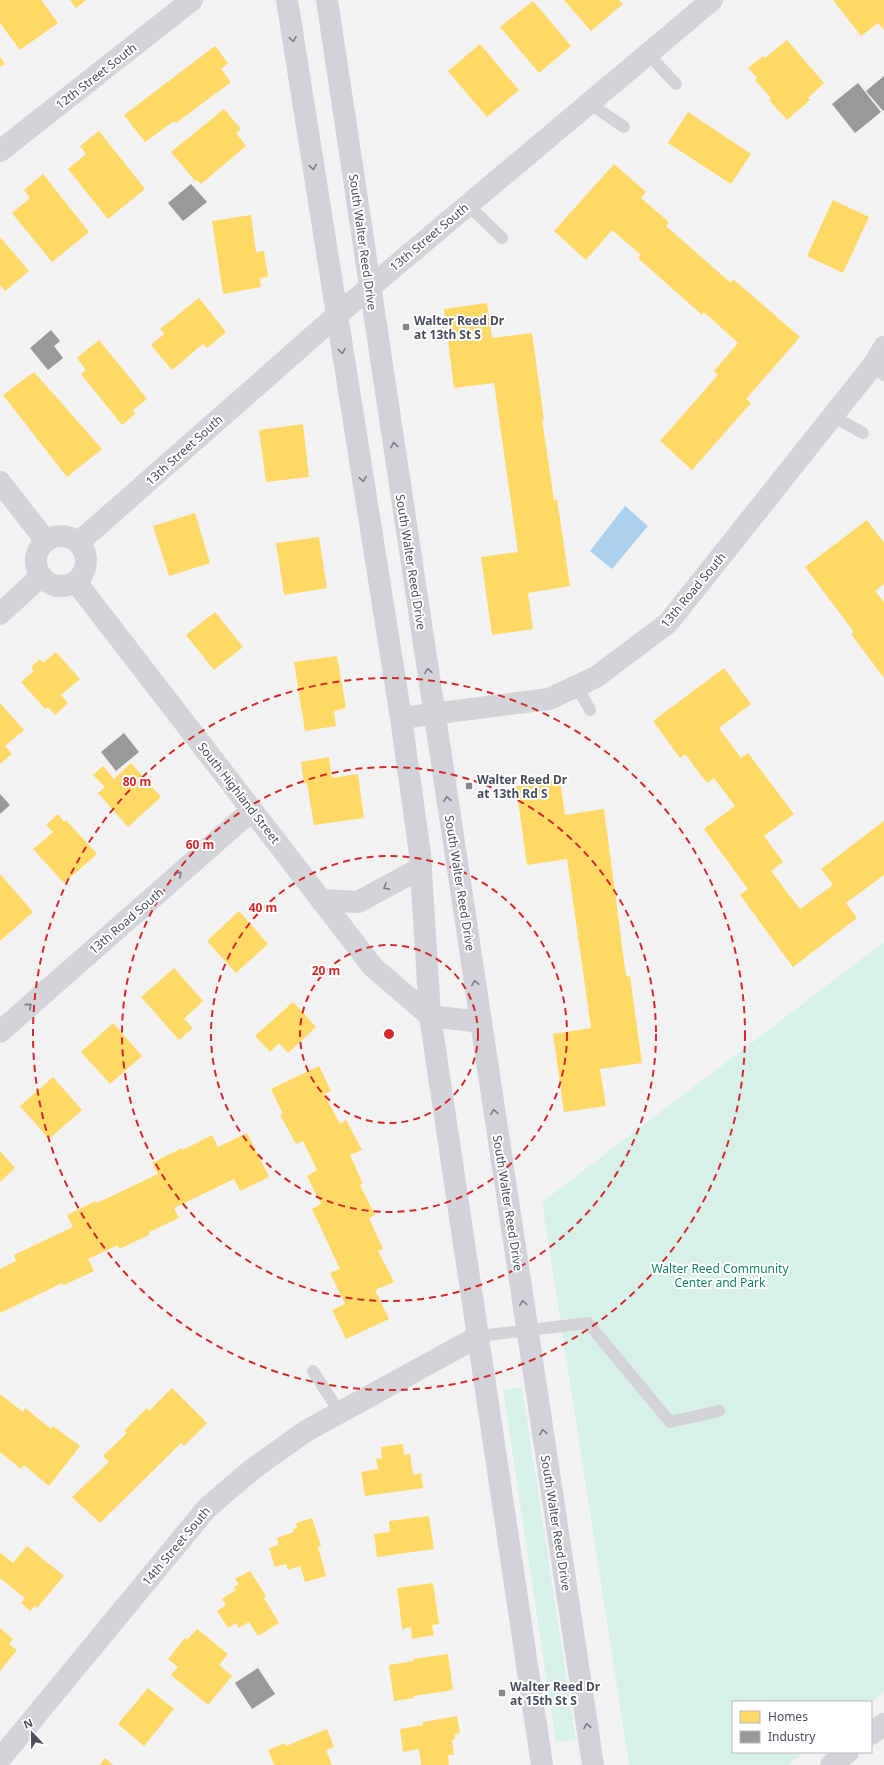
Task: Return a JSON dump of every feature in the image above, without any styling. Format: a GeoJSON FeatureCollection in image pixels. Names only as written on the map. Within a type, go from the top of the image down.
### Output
{"type":"FeatureCollection","features":[{"type":"Feature","properties":{"kind":"main road"},"geometry":{"type":"LineString","coordinates":[[287,0],[401,718],[421,868],[430,1016],[542,1765]]}},
{"type":"Feature","properties":{"kind":"main road","name":"South Walter Reed Drive"},"geometry":{"type":"LineString","coordinates":[[327,0],[593,1765]]}},
{"type":"Feature","properties":{"kind":"street","name":"12th Street South"},"geometry":{"type":"LineString","coordinates":[[0,151],[192,0]]}},
{"type":"Feature","properties":{"kind":"street","name":"13th Street South"},"geometry":{"type":"LineString","coordinates":[[78,543],[337,315],[712,0]]}},
{"type":"Feature","properties":{"kind":"street","name":"13th Road South"},"geometry":{"type":"LineString","coordinates":[[401,718],[549,699],[596,677],[668,623],[832,416],[881,362]]}},
{"type":"Feature","properties":{"kind":"street"},"geometry":{"type":"LineString","coordinates":[[0,482],[46,541]]}},
{"type":"Feature","properties":{"kind":"street"},"geometry":{"type":"LineString","coordinates":[[64,536],[78,543],[85,556],[86,563],[84,570],[76,582],[61,586],[50,583],[41,576],[36,561],[38,553],[46,541],[55,537],[64,536]]}},
{"type":"Feature","properties":{"kind":"street"},"geometry":{"type":"LineString","coordinates":[[0,614],[41,576]]}},
{"type":"Feature","properties":{"kind":"street","name":"South Highland Street"},"geometry":{"type":"LineString","coordinates":[[76,582],[373,967],[430,1016]]}},
{"type":"Feature","properties":{"kind":"street","name":"13th Road South"},"geometry":{"type":"LineString","coordinates":[[0,1032],[252,810]]}},
{"type":"Feature","properties":{"kind":"street"},"geometry":{"type":"LineString","coordinates":[[321,900],[358,902],[421,868]]}},
{"type":"Feature","properties":{"kind":"street"},"geometry":{"type":"LineString","coordinates":[[430,1016],[481,1022]]}},
{"type":"Feature","properties":{"kind":"street","name":"14th Street South"},"geometry":{"type":"LineString","coordinates":[[0,1759],[207,1508],[254,1468],[306,1431],[479,1336]]}},
{"type":"Feature","properties":{"kind":"street"},"geometry":{"type":"LineString","coordinates":[[872,1733],[884,1724]]}},
{"type":"Feature","properties":{"kind":"street"},"geometry":{"type":"LineString","coordinates":[[831,1765],[847,1753]]}},
{"type":"Feature","properties":{"kind":"lane"},"geometry":{"type":"LineString","coordinates":[[648,54],[676,84]]}},
{"type":"Feature","properties":{"kind":"lane"},"geometry":{"type":"LineString","coordinates":[[590,103],[624,127]]}},
{"type":"Feature","properties":{"kind":"lane"},"geometry":{"type":"LineString","coordinates":[[468,205],[502,238]]}},
{"type":"Feature","properties":{"kind":"lane"},"geometry":{"type":"LineString","coordinates":[[832,416],[863,433]]}},
{"type":"Feature","properties":{"kind":"lane"},"geometry":{"type":"LineString","coordinates":[[577,686],[590,710]]}},
{"type":"Feature","properties":{"kind":"lane"},"geometry":{"type":"LineString","coordinates":[[479,1336],[588,1323],[670,1422],[719,1412]]}},
{"type":"Feature","properties":{"kind":"lane"},"geometry":{"type":"LineString","coordinates":[[313,1371],[340,1413]]}},
{"type":"Feature","properties":{"kind":"green space","name":"Walter Reed Community Center and Park"},"geometry":{"type":"Polygon","coordinates":[[[884,942],[884,1692],[872,1701],[732,1701],[732,1753],[804,1753],[788,1765],[629,1765],[542,1202],[884,942]]]}},
{"type":"Feature","properties":{"kind":"green space"},"geometry":{"type":"Polygon","coordinates":[[[522,1387],[576,1740],[556,1743],[503,1390],[522,1387]]]}},
{"type":"Feature","properties":{"kind":"water"},"geometry":{"type":"Polygon","coordinates":[[[625,506],[648,526],[612,569],[590,551],[625,506]]]}},
{"type":"Feature","properties":{"kind":"building: Homes"},"geometry":{"type":"Polygon","coordinates":[[[0,0],[41,0],[58,23],[20,50],[0,23],[0,0]]]}},
{"type":"Feature","properties":{"kind":"building: Homes"},"geometry":{"type":"Polygon","coordinates":[[[70,0],[86,0],[76,8],[70,0]]]}},
{"type":"Feature","properties":{"kind":"building: Homes"},"geometry":{"type":"Polygon","coordinates":[[[564,0],[619,0],[623,4],[591,31],[564,0]]]}},
{"type":"Feature","properties":{"kind":"building: Homes"},"geometry":{"type":"Polygon","coordinates":[[[833,0],[884,0],[884,30],[878,23],[861,36],[833,0]]]}},
{"type":"Feature","properties":{"kind":"building: Homes"},"geometry":{"type":"Polygon","coordinates":[[[533,1],[571,46],[539,73],[500,27],[533,1]]]}},
{"type":"Feature","properties":{"kind":"building: Homes"},"geometry":{"type":"Polygon","coordinates":[[[787,40],[824,83],[808,98],[810,100],[787,120],[769,100],[771,98],[755,80],[757,78],[748,68],[763,56],[765,58],[787,40]]]}},
{"type":"Feature","properties":{"kind":"building: Homes"},"geometry":{"type":"Polygon","coordinates":[[[480,44],[519,90],[487,117],[448,71],[480,44]]]}},
{"type":"Feature","properties":{"kind":"building: Homes"},"geometry":{"type":"Polygon","coordinates":[[[215,46],[228,63],[221,69],[231,82],[176,123],[174,121],[145,142],[124,115],[215,46]]]}},
{"type":"Feature","properties":{"kind":"building: Homes"},"geometry":{"type":"Polygon","coordinates":[[[0,57],[5,64],[0,67],[0,57]]]}},
{"type":"Feature","properties":{"kind":"building: Homes"},"geometry":{"type":"Polygon","coordinates":[[[224,109],[241,129],[236,133],[246,146],[201,184],[197,180],[195,181],[171,152],[224,109]]]}},
{"type":"Feature","properties":{"kind":"building: Homes"},"geometry":{"type":"Polygon","coordinates":[[[688,112],[751,154],[731,184],[668,143],[688,112]]]}},
{"type":"Feature","properties":{"kind":"building: Homes"},"geometry":{"type":"Polygon","coordinates":[[[99,131],[145,189],[108,219],[68,169],[86,154],[80,146],[99,131]]]}},
{"type":"Feature","properties":{"kind":"building: Homes"},"geometry":{"type":"Polygon","coordinates":[[[614,164],[646,192],[641,198],[669,222],[666,226],[731,283],[733,279],[800,337],[746,399],[751,403],[692,470],[660,441],[718,375],[714,371],[738,343],[704,312],[702,315],[638,258],[641,255],[612,230],[586,260],[554,231],[614,164]]]}},
{"type":"Feature","properties":{"kind":"building: Homes"},"geometry":{"type":"Polygon","coordinates":[[[43,174],[89,232],[52,262],[12,213],[30,198],[24,190],[43,174]]]}},
{"type":"Feature","properties":{"kind":"building: Homes"},"geometry":{"type":"Polygon","coordinates":[[[833,200],[869,217],[843,273],[807,256],[833,200]]]}},
{"type":"Feature","properties":{"kind":"building: Homes"},"geometry":{"type":"Polygon","coordinates":[[[251,215],[256,252],[264,251],[268,277],[260,278],[261,287],[223,294],[212,221],[251,215]]]}},
{"type":"Feature","properties":{"kind":"building: Homes"},"geometry":{"type":"Polygon","coordinates":[[[1,238],[29,271],[5,291],[0,285],[1,238]]]}},
{"type":"Feature","properties":{"kind":"building: Homes"},"geometry":{"type":"Polygon","coordinates":[[[199,298],[226,332],[207,348],[203,344],[172,370],[151,345],[164,334],[160,329],[199,298]]]}},
{"type":"Feature","properties":{"kind":"building: Homes"},"geometry":{"type":"Polygon","coordinates":[[[487,303],[492,338],[532,333],[544,420],[542,419],[554,500],[557,499],[570,586],[528,593],[533,629],[492,635],[481,557],[518,552],[494,383],[454,388],[444,309],[487,303]]]}},
{"type":"Feature","properties":{"kind":"building: Homes"},"geometry":{"type":"Polygon","coordinates":[[[99,340],[147,399],[133,410],[135,414],[122,425],[81,374],[86,370],[77,358],[99,340]]]}},
{"type":"Feature","properties":{"kind":"building: Homes"},"geometry":{"type":"Polygon","coordinates":[[[34,372],[102,449],[67,477],[3,395],[34,372]]]}},
{"type":"Feature","properties":{"kind":"building: Homes"},"geometry":{"type":"Polygon","coordinates":[[[303,424],[309,477],[266,482],[259,430],[303,424]]]}},
{"type":"Feature","properties":{"kind":"building: Homes"},"geometry":{"type":"Polygon","coordinates":[[[195,513],[210,563],[169,576],[153,526],[195,513]]]}},
{"type":"Feature","properties":{"kind":"building: Homes"},"geometry":{"type":"Polygon","coordinates":[[[867,520],[884,543],[884,584],[875,591],[884,602],[884,678],[851,634],[854,632],[805,567],[867,520]]]}},
{"type":"Feature","properties":{"kind":"building: Homes"},"geometry":{"type":"Polygon","coordinates":[[[319,537],[327,588],[284,595],[276,543],[319,537]]]}},
{"type":"Feature","properties":{"kind":"building: Homes"},"geometry":{"type":"Polygon","coordinates":[[[215,612],[243,647],[214,670],[186,635],[215,612]]]}},
{"type":"Feature","properties":{"kind":"building: Homes"},"geometry":{"type":"Polygon","coordinates":[[[56,652],[80,679],[61,695],[68,703],[55,715],[48,707],[45,709],[21,682],[34,671],[31,667],[40,659],[43,663],[56,652]]]}},
{"type":"Feature","properties":{"kind":"building: Homes"},"geometry":{"type":"Polygon","coordinates":[[[337,656],[346,708],[334,711],[336,726],[305,731],[294,662],[337,656]]]}},
{"type":"Feature","properties":{"kind":"building: Homes"},"geometry":{"type":"Polygon","coordinates":[[[724,668],[751,704],[719,728],[741,758],[748,753],[794,814],[764,836],[783,862],[771,871],[800,909],[833,885],[821,869],[884,821],[884,875],[846,903],[857,918],[793,967],[740,895],[748,889],[704,829],[735,806],[714,778],[707,783],[685,754],[680,758],[653,721],[724,668]]]}},
{"type":"Feature","properties":{"kind":"building: Homes"},"geometry":{"type":"Polygon","coordinates":[[[0,703],[24,730],[5,746],[12,754],[0,764],[0,703]]]}},
{"type":"Feature","properties":{"kind":"building: Homes"},"geometry":{"type":"Polygon","coordinates":[[[329,757],[332,778],[358,774],[364,818],[314,825],[307,783],[304,783],[301,762],[329,757]]]}},
{"type":"Feature","properties":{"kind":"building: Homes"},"geometry":{"type":"Polygon","coordinates":[[[131,763],[161,797],[128,827],[98,793],[105,787],[93,775],[103,766],[114,779],[131,763]]]}},
{"type":"Feature","properties":{"kind":"building: Homes"},"geometry":{"type":"Polygon","coordinates":[[[560,780],[565,815],[604,809],[626,976],[630,976],[642,1063],[600,1069],[606,1106],[564,1112],[553,1034],[591,1028],[567,859],[527,865],[516,786],[560,780]]]}},
{"type":"Feature","properties":{"kind":"building: Homes"},"geometry":{"type":"Polygon","coordinates":[[[58,814],[64,822],[66,820],[97,854],[64,883],[33,849],[53,832],[46,825],[58,814]]]}},
{"type":"Feature","properties":{"kind":"building: Homes"},"geometry":{"type":"Polygon","coordinates":[[[0,874],[33,912],[0,941],[0,874]]]}},
{"type":"Feature","properties":{"kind":"building: Homes"},"geometry":{"type":"Polygon","coordinates":[[[239,911],[268,944],[236,973],[207,941],[239,911]]]}},
{"type":"Feature","properties":{"kind":"building: Homes"},"geometry":{"type":"Polygon","coordinates":[[[174,968],[203,1001],[184,1019],[193,1028],[179,1040],[141,997],[174,968]]]}},
{"type":"Feature","properties":{"kind":"building: Homes"},"geometry":{"type":"Polygon","coordinates":[[[293,1002],[316,1027],[288,1053],[279,1043],[270,1052],[255,1036],[293,1002]]]}},
{"type":"Feature","properties":{"kind":"building: Homes"},"geometry":{"type":"Polygon","coordinates":[[[113,1023],[142,1056],[110,1084],[81,1052],[113,1023]]]}},
{"type":"Feature","properties":{"kind":"building: Homes"},"geometry":{"type":"Polygon","coordinates":[[[319,1066],[331,1091],[324,1094],[340,1124],[346,1120],[362,1150],[350,1155],[363,1184],[360,1185],[375,1215],[369,1218],[383,1249],[378,1251],[394,1282],[375,1290],[389,1319],[346,1339],[332,1310],[345,1304],[330,1273],[340,1269],[312,1209],[321,1204],[307,1176],[317,1170],[303,1141],[296,1144],[280,1115],[283,1114],[271,1089],[319,1066]]]}},
{"type":"Feature","properties":{"kind":"building: Homes"},"geometry":{"type":"Polygon","coordinates":[[[53,1077],[82,1110],[49,1139],[20,1106],[53,1077]]]}},
{"type":"Feature","properties":{"kind":"building: Homes"},"geometry":{"type":"Polygon","coordinates":[[[247,1133],[269,1177],[240,1191],[234,1179],[174,1208],[179,1218],[149,1232],[149,1235],[119,1249],[118,1245],[88,1259],[94,1271],[64,1285],[62,1283],[0,1313],[0,1269],[16,1261],[14,1255],[73,1227],[67,1215],[96,1201],[97,1203],[158,1174],[152,1163],[182,1148],[183,1150],[212,1135],[218,1147],[247,1133]]]}},
{"type":"Feature","properties":{"kind":"building: Homes"},"geometry":{"type":"Polygon","coordinates":[[[0,1151],[15,1168],[0,1182],[0,1151]]]}},
{"type":"Feature","properties":{"kind":"building: Homes"},"geometry":{"type":"Polygon","coordinates":[[[172,1388],[207,1423],[184,1446],[181,1443],[100,1523],[72,1497],[109,1462],[103,1456],[127,1433],[124,1431],[147,1408],[149,1411],[172,1388]]]}},
{"type":"Feature","properties":{"kind":"building: Homes"},"geometry":{"type":"Polygon","coordinates":[[[0,1394],[23,1412],[25,1408],[51,1429],[53,1426],[80,1446],[49,1486],[24,1465],[21,1469],[0,1452],[0,1394]]]}},
{"type":"Feature","properties":{"kind":"building: Homes"},"geometry":{"type":"Polygon","coordinates":[[[403,1444],[404,1455],[410,1454],[413,1475],[421,1473],[423,1488],[365,1496],[361,1472],[378,1469],[376,1459],[382,1458],[381,1447],[403,1444]]]}},
{"type":"Feature","properties":{"kind":"building: Homes"},"geometry":{"type":"Polygon","coordinates":[[[429,1516],[434,1549],[377,1557],[374,1534],[390,1532],[389,1521],[429,1516]]]}},
{"type":"Feature","properties":{"kind":"building: Homes"},"geometry":{"type":"Polygon","coordinates":[[[312,1518],[321,1546],[318,1547],[326,1576],[305,1582],[300,1566],[288,1570],[286,1564],[275,1567],[269,1548],[279,1545],[277,1538],[294,1532],[293,1529],[297,1528],[296,1523],[312,1518]]]}},
{"type":"Feature","properties":{"kind":"building: Homes"},"geometry":{"type":"Polygon","coordinates":[[[27,1546],[64,1576],[37,1608],[35,1606],[30,1611],[21,1603],[25,1598],[0,1578],[0,1554],[1,1553],[13,1563],[27,1546]]]}},
{"type":"Feature","properties":{"kind":"building: Homes"},"geometry":{"type":"Polygon","coordinates":[[[250,1571],[266,1596],[264,1598],[279,1623],[258,1636],[249,1622],[239,1628],[236,1623],[228,1628],[217,1611],[226,1605],[222,1599],[236,1590],[234,1587],[239,1584],[235,1579],[250,1571]]]}},
{"type":"Feature","properties":{"kind":"building: Homes"},"geometry":{"type":"Polygon","coordinates":[[[433,1583],[439,1624],[432,1625],[434,1635],[412,1639],[411,1627],[402,1629],[397,1588],[433,1583]]]}},
{"type":"Feature","properties":{"kind":"building: Homes"},"geometry":{"type":"Polygon","coordinates":[[[0,1628],[13,1639],[9,1644],[17,1650],[0,1671],[0,1628]]]}},
{"type":"Feature","properties":{"kind":"building: Homes"},"geometry":{"type":"Polygon","coordinates":[[[197,1629],[228,1654],[219,1665],[232,1676],[208,1705],[171,1675],[178,1667],[168,1659],[185,1638],[187,1640],[197,1629]]]}},
{"type":"Feature","properties":{"kind":"building: Homes"},"geometry":{"type":"Polygon","coordinates":[[[448,1654],[453,1690],[413,1696],[414,1698],[394,1701],[389,1665],[414,1661],[413,1659],[448,1654]]]}},
{"type":"Feature","properties":{"kind":"building: Homes"},"geometry":{"type":"Polygon","coordinates":[[[148,1688],[174,1709],[144,1746],[118,1724],[148,1688]]]}},
{"type":"Feature","properties":{"kind":"building: Homes"},"geometry":{"type":"Polygon","coordinates":[[[457,1716],[460,1733],[455,1734],[455,1739],[452,1740],[454,1755],[448,1755],[449,1765],[421,1765],[419,1749],[403,1752],[400,1729],[423,1725],[423,1722],[457,1716]]]}},
{"type":"Feature","properties":{"kind":"building: Homes"},"geometry":{"type":"Polygon","coordinates":[[[327,1729],[334,1747],[326,1750],[332,1765],[274,1765],[268,1750],[285,1743],[286,1746],[327,1729]]]}},
{"type":"Feature","properties":{"kind":"building: Homes"},"geometry":{"type":"Polygon","coordinates":[[[105,1758],[113,1765],[100,1765],[105,1758]]]}},
{"type":"Feature","properties":{"kind":"building: Industry"},"geometry":{"type":"Polygon","coordinates":[[[884,76],[884,110],[883,111],[866,91],[884,76]]]}},
{"type":"Feature","properties":{"kind":"building: Industry"},"geometry":{"type":"Polygon","coordinates":[[[858,83],[881,112],[855,133],[832,104],[858,83]]]}},
{"type":"Feature","properties":{"kind":"building: Industry"},"geometry":{"type":"Polygon","coordinates":[[[191,184],[207,202],[183,221],[168,203],[191,184]]]}},
{"type":"Feature","properties":{"kind":"building: Industry"},"geometry":{"type":"Polygon","coordinates":[[[51,330],[60,341],[54,346],[63,358],[48,370],[30,348],[51,330]]]}},
{"type":"Feature","properties":{"kind":"building: Industry"},"geometry":{"type":"Polygon","coordinates":[[[124,733],[139,752],[116,771],[101,752],[124,733]]]}},
{"type":"Feature","properties":{"kind":"building: Industry"},"geometry":{"type":"Polygon","coordinates":[[[0,794],[10,805],[0,814],[0,794]]]}},
{"type":"Feature","properties":{"kind":"building: Industry"},"geometry":{"type":"Polygon","coordinates":[[[258,1668],[275,1694],[252,1709],[235,1683],[258,1668]]]}},
{"type":"Feature","properties":{"kind":"place","name":"Walter Reed Dr at 13th St S"},"geometry":{"type":"Point","coordinates":[406,327]}},
{"type":"Feature","properties":{"kind":"place","name":"Walter Reed Dr at 13th Rd S"},"geometry":{"type":"Point","coordinates":[469,786]}},
{"type":"Feature","properties":{"kind":"place","name":"Walter Reed Dr at 15th St S"},"geometry":{"type":"Point","coordinates":[502,1693]}}]}
